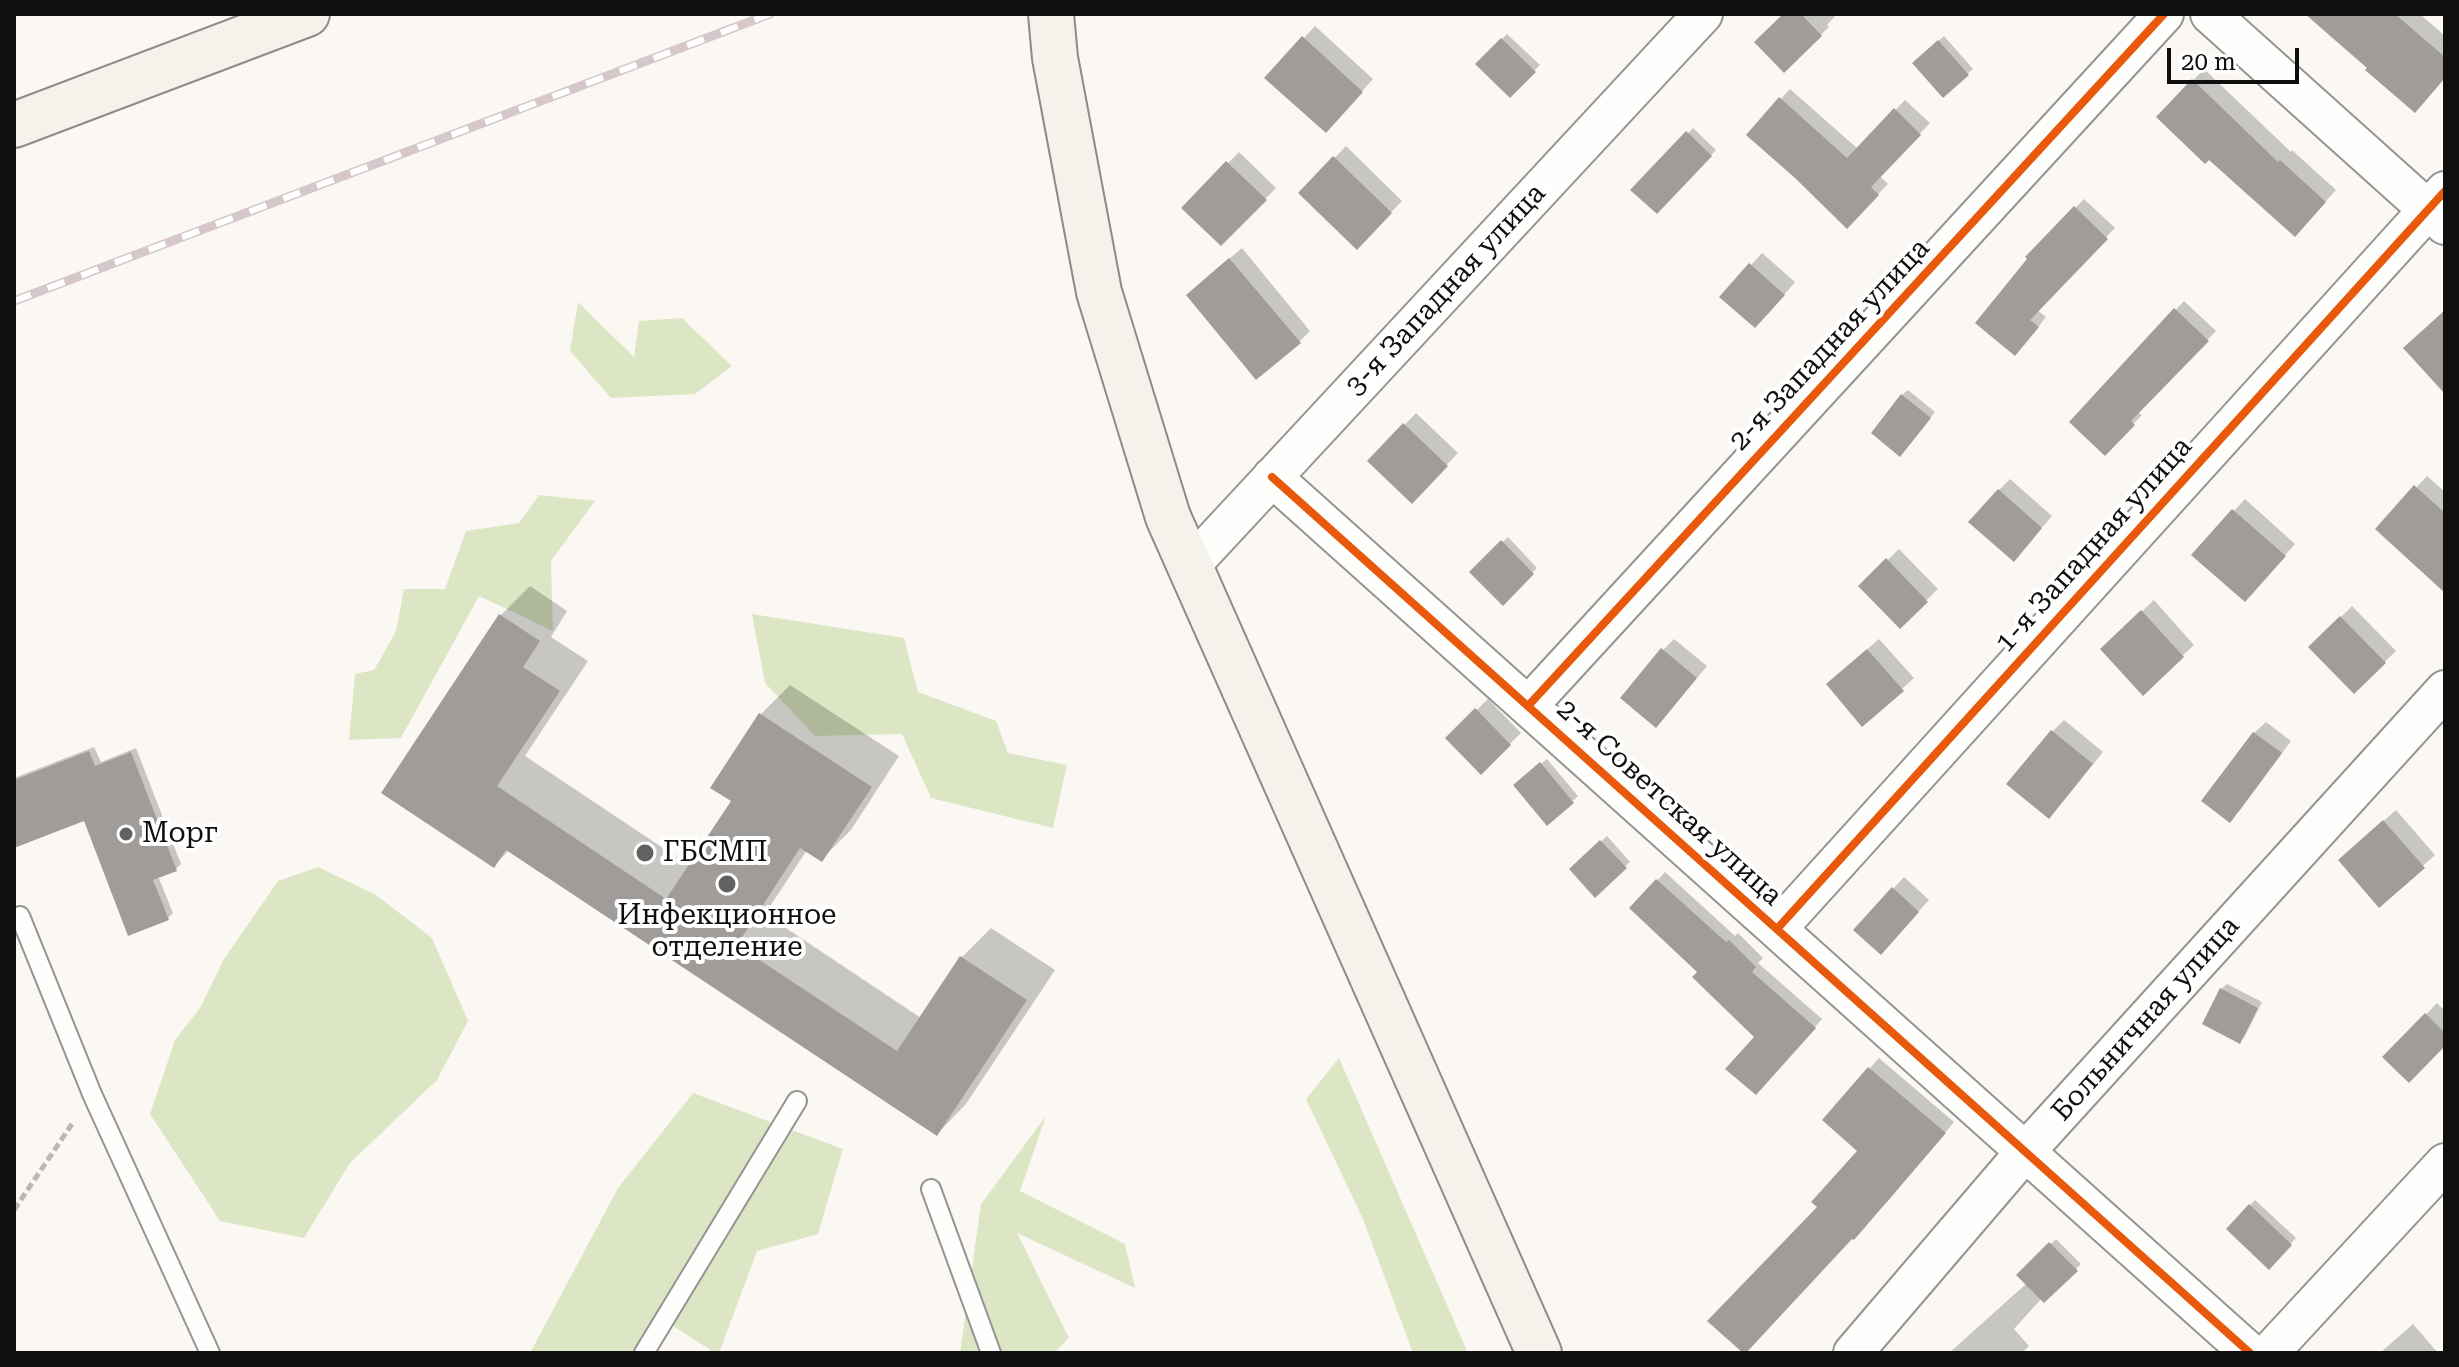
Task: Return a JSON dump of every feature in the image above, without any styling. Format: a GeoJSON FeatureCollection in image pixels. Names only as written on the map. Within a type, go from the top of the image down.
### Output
{"type":"FeatureCollection","features":[{"type":"Feature","properties":{"kind":"main road"},"geometry":{"type":"LineString","coordinates":[[14,125],[307,14]]}},
{"type":"Feature","properties":{"kind":"main road"},"geometry":{"type":"LineString","coordinates":[[1051,14],[1055,58],[1099,292],[1168,517],[1539,1353]]}},
{"type":"Feature","properties":{"kind":"street","name":"3-я Западная улица"},"geometry":{"type":"LineString","coordinates":[[1190,566],[1703,14]]}},
{"type":"Feature","properties":{"kind":"street","name":"2-я Западная улица"},"geometry":{"type":"LineString","coordinates":[[1528,706],[2164,14]]}},
{"type":"Feature","properties":{"kind":"street"},"geometry":{"type":"LineString","coordinates":[[2210,14],[2439,209]]}},
{"type":"Feature","properties":{"kind":"street","name":"1-я Западная улица"},"geometry":{"type":"LineString","coordinates":[[1777,929],[2439,209]]}},
{"type":"Feature","properties":{"kind":"street","name":"2-я Советская улица"},"geometry":{"type":"LineString","coordinates":[[1272,477],[2250,1353]]}},
{"type":"Feature","properties":{"kind":"street","name":"Больничная улица"},"geometry":{"type":"LineString","coordinates":[[1853,1353],[2025,1152],[2445,690]]}},
{"type":"Feature","properties":{"kind":"street"},"geometry":{"type":"LineString","coordinates":[[2269,1353],[2445,1163]]}},
{"type":"Feature","properties":{"kind":"lane"},"geometry":{"type":"LineString","coordinates":[[20,916],[92,1094],[210,1353]]}},
{"type":"Feature","properties":{"kind":"lane"},"geometry":{"type":"LineString","coordinates":[[644,1353],[797,1101]]}},
{"type":"Feature","properties":{"kind":"lane"},"geometry":{"type":"LineString","coordinates":[[931,1189],[991,1353]]}},
{"type":"Feature","properties":{"kind":"path"},"geometry":{"type":"LineString","coordinates":[[14,1210],[92,1094]]}},
{"type":"Feature","properties":{"kind":"green space"},"geometry":{"type":"Polygon","coordinates":[[[578,302],[634,357],[639,321],[682,318],[732,366],[695,394],[611,398],[570,351],[578,302]]]}},
{"type":"Feature","properties":{"kind":"green space"},"geometry":{"type":"Polygon","coordinates":[[[539,495],[595,501],[551,561],[553,631],[479,596],[401,738],[349,740],[355,674],[374,670],[396,631],[404,589],[445,589],[466,531],[519,523],[539,495]]]}},
{"type":"Feature","properties":{"kind":"green space"},"geometry":{"type":"Polygon","coordinates":[[[752,614],[904,638],[918,692],[996,721],[1008,753],[1067,765],[1053,828],[931,798],[902,734],[815,736],[765,683],[752,614]]]}},
{"type":"Feature","properties":{"kind":"green space"},"geometry":{"type":"Polygon","coordinates":[[[318,867],[376,895],[432,938],[468,1021],[437,1080],[350,1163],[304,1238],[220,1221],[150,1114],[175,1040],[200,1008],[224,959],[278,881],[318,867]]]}},
{"type":"Feature","properties":{"kind":"green space"},"geometry":{"type":"Polygon","coordinates":[[[1339,1058],[1468,1353],[1413,1353],[1363,1219],[1306,1099],[1339,1058]]]}},
{"type":"Feature","properties":{"kind":"green space"},"geometry":{"type":"Polygon","coordinates":[[[693,1093],[843,1149],[818,1234],[757,1251],[719,1353],[670,1324],[655,1353],[530,1353],[618,1188],[693,1093]]]}},
{"type":"Feature","properties":{"kind":"green space"},"geometry":{"type":"Polygon","coordinates":[[[1046,1116],[1020,1191],[1125,1244],[1135,1288],[1017,1233],[1069,1338],[1054,1353],[960,1353],[981,1204],[1046,1116]]]}},
{"type":"Feature","properties":{"kind":"building"},"geometry":{"type":"Polygon","coordinates":[[[1783,14],[1801,14],[1822,36],[1784,73],[1754,42],[1783,14]]]}},
{"type":"Feature","properties":{"kind":"building"},"geometry":{"type":"Polygon","coordinates":[[[2305,14],[2395,14],[2445,57],[2445,78],[2415,113],[2305,14]]]}},
{"type":"Feature","properties":{"kind":"building"},"geometry":{"type":"Polygon","coordinates":[[[1302,36],[1363,92],[1326,133],[1264,78],[1302,36]]]}},
{"type":"Feature","properties":{"kind":"building"},"geometry":{"type":"Polygon","coordinates":[[[1501,38],[1536,72],[1510,98],[1475,64],[1501,38]]]}},
{"type":"Feature","properties":{"kind":"building"},"geometry":{"type":"Polygon","coordinates":[[[1938,40],[1969,75],[1943,98],[1912,63],[1938,40]]]}},
{"type":"Feature","properties":{"kind":"building"},"geometry":{"type":"Polygon","coordinates":[[[2192,79],[2278,162],[2280,160],[2326,202],[2295,237],[2209,160],[2205,164],[2156,117],[2192,79]]]}},
{"type":"Feature","properties":{"kind":"building"},"geometry":{"type":"Polygon","coordinates":[[[1779,97],[1847,158],[1894,108],[1921,135],[1871,187],[1879,195],[1847,229],[1746,135],[1779,97]]]}},
{"type":"Feature","properties":{"kind":"building"},"geometry":{"type":"Polygon","coordinates":[[[1686,131],[1712,156],[1657,214],[1630,190],[1686,131]]]}},
{"type":"Feature","properties":{"kind":"building"},"geometry":{"type":"Polygon","coordinates":[[[1333,156],[1392,213],[1357,250],[1298,193],[1333,156]]]}},
{"type":"Feature","properties":{"kind":"building"},"geometry":{"type":"Polygon","coordinates":[[[1226,161],[1267,200],[1221,246],[1181,208],[1226,161]]]}},
{"type":"Feature","properties":{"kind":"building"},"geometry":{"type":"Polygon","coordinates":[[[2074,206],[2108,239],[2030,320],[2039,327],[2015,356],[1975,323],[2027,259],[2025,257],[2074,206]]]}},
{"type":"Feature","properties":{"kind":"building"},"geometry":{"type":"Polygon","coordinates":[[[1229,258],[1301,343],[1256,380],[1186,295],[1229,258]]]}},
{"type":"Feature","properties":{"kind":"building"},"geometry":{"type":"Polygon","coordinates":[[[1749,263],[1785,295],[1755,328],[1719,297],[1749,263]]]}},
{"type":"Feature","properties":{"kind":"building"},"geometry":{"type":"Polygon","coordinates":[[[2174,308],[2209,341],[2131,421],[2135,425],[2105,456],[2069,422],[2174,308]]]}},
{"type":"Feature","properties":{"kind":"building"},"geometry":{"type":"Polygon","coordinates":[[[2445,310],[2445,394],[2403,348],[2445,310]]]}},
{"type":"Feature","properties":{"kind":"building"},"geometry":{"type":"Polygon","coordinates":[[[1901,394],[1931,418],[1900,457],[1871,433],[1901,394]]]}},
{"type":"Feature","properties":{"kind":"building"},"geometry":{"type":"Polygon","coordinates":[[[1403,423],[1448,466],[1412,504],[1367,461],[1403,423]]]}},
{"type":"Feature","properties":{"kind":"building"},"geometry":{"type":"Polygon","coordinates":[[[2414,485],[2445,513],[2445,593],[2375,529],[2414,485]]]}},
{"type":"Feature","properties":{"kind":"building"},"geometry":{"type":"Polygon","coordinates":[[[1998,489],[2042,528],[2014,562],[1968,522],[1998,489]]]}},
{"type":"Feature","properties":{"kind":"building"},"geometry":{"type":"Polygon","coordinates":[[[2232,509],[2286,556],[2245,602],[2191,555],[2232,509]]]}},
{"type":"Feature","properties":{"kind":"building"},"geometry":{"type":"Polygon","coordinates":[[[1501,540],[1534,574],[1503,606],[1469,572],[1501,540]]]}},
{"type":"Feature","properties":{"kind":"building"},"geometry":{"type":"Polygon","coordinates":[[[1886,558],[1928,602],[1900,629],[1858,586],[1886,558]]]}},
{"type":"Feature","properties":{"kind":"building"},"geometry":{"type":"Polygon","coordinates":[[[2141,610],[2184,657],[2143,696],[2100,649],[2141,610]]]}},
{"type":"Feature","properties":{"kind":"building","name":"Инфекционное отделение"},"geometry":{"type":"Polygon","coordinates":[[[499,614],[540,641],[523,667],[560,691],[497,786],[666,899],[731,801],[710,788],[759,713],[872,787],[822,862],[800,848],[737,945],[897,1051],[960,956],[1027,1000],[937,1136],[506,850],[494,868],[381,793],[499,614]]]}},
{"type":"Feature","properties":{"kind":"building"},"geometry":{"type":"Polygon","coordinates":[[[2340,616],[2386,663],[2354,694],[2308,647],[2340,616]]]}},
{"type":"Feature","properties":{"kind":"building"},"geometry":{"type":"Polygon","coordinates":[[[1661,648],[1697,678],[1656,728],[1620,698],[1661,648]]]}},
{"type":"Feature","properties":{"kind":"building"},"geometry":{"type":"Polygon","coordinates":[[[1867,649],[1904,691],[1862,727],[1826,684],[1867,649]]]}},
{"type":"Feature","properties":{"kind":"building"},"geometry":{"type":"Polygon","coordinates":[[[1475,708],[1511,745],[1481,775],[1445,738],[1475,708]]]}},
{"type":"Feature","properties":{"kind":"building"},"geometry":{"type":"Polygon","coordinates":[[[2051,730],[2093,764],[2049,819],[2006,784],[2051,730]]]}},
{"type":"Feature","properties":{"kind":"building"},"geometry":{"type":"Polygon","coordinates":[[[2253,732],[2282,753],[2230,823],[2201,801],[2253,732]]]}},
{"type":"Feature","properties":{"kind":"building","name":"Морг"},"geometry":{"type":"Polygon","coordinates":[[[89,751],[95,766],[131,752],[177,871],[153,880],[169,920],[128,936],[84,821],[14,848],[14,780],[89,751]]]}},
{"type":"Feature","properties":{"kind":"building"},"geometry":{"type":"Polygon","coordinates":[[[1540,762],[1574,803],[1547,826],[1513,785],[1540,762]]]}},
{"type":"Feature","properties":{"kind":"building"},"geometry":{"type":"Polygon","coordinates":[[[2383,820],[2425,868],[2379,908],[2338,860],[2383,820]]]}},
{"type":"Feature","properties":{"kind":"building"},"geometry":{"type":"Polygon","coordinates":[[[1600,840],[1627,868],[1595,898],[1569,869],[1600,840]]]}},
{"type":"Feature","properties":{"kind":"building"},"geometry":{"type":"Polygon","coordinates":[[[1656,879],[1726,942],[1729,940],[1756,967],[1752,972],[1816,1028],[1756,1095],[1725,1069],[1754,1037],[1692,977],[1697,972],[1629,908],[1656,879]]]}},
{"type":"Feature","properties":{"kind":"building"},"geometry":{"type":"Polygon","coordinates":[[[1892,887],[1919,912],[1881,955],[1853,930],[1892,887]]]}},
{"type":"Feature","properties":{"kind":"building"},"geometry":{"type":"Polygon","coordinates":[[[2220,988],[2258,1008],[2240,1044],[2202,1024],[2220,988]]]}},
{"type":"Feature","properties":{"kind":"building"},"geometry":{"type":"Polygon","coordinates":[[[2425,1013],[2445,1033],[2445,1046],[2409,1083],[2382,1057],[2425,1013]]]}},
{"type":"Feature","properties":{"kind":"building"},"geometry":{"type":"Polygon","coordinates":[[[1868,1067],[1946,1133],[1854,1240],[1743,1353],[1707,1321],[1817,1207],[1811,1202],[1857,1151],[1822,1120],[1868,1067]]]}},
{"type":"Feature","properties":{"kind":"building"},"geometry":{"type":"Polygon","coordinates":[[[2249,1204],[2292,1245],[2269,1270],[2226,1229],[2249,1204]]]}},
{"type":"Feature","properties":{"kind":"building"},"geometry":{"type":"Polygon","coordinates":[[[2049,1242],[2078,1271],[2044,1303],[2016,1275],[2049,1242]]]}},
{"type":"Feature","properties":{"kind":"railway"},"geometry":{"type":"LineString","coordinates":[[14,301],[770,14]]}},
{"type":"Feature","properties":{"kind":"cycle path"},"geometry":{"type":"LineString","coordinates":[[1528,706],[2164,14]]}},
{"type":"Feature","properties":{"kind":"cycle path"},"geometry":{"type":"LineString","coordinates":[[1777,929],[2445,191]]}},
{"type":"Feature","properties":{"kind":"cycle path"},"geometry":{"type":"LineString","coordinates":[[1272,477],[2250,1353]]}},
{"type":"Feature","properties":{"kind":"place","name":"Морг"},"geometry":{"type":"Point","coordinates":[126,834]}},
{"type":"Feature","properties":{"kind":"place","name":"ГБСМП"},"geometry":{"type":"Point","coordinates":[645,853]}},
{"type":"Feature","properties":{"kind":"place","name":"Инфекционное отделение"},"geometry":{"type":"Point","coordinates":[727,884]}}]}
